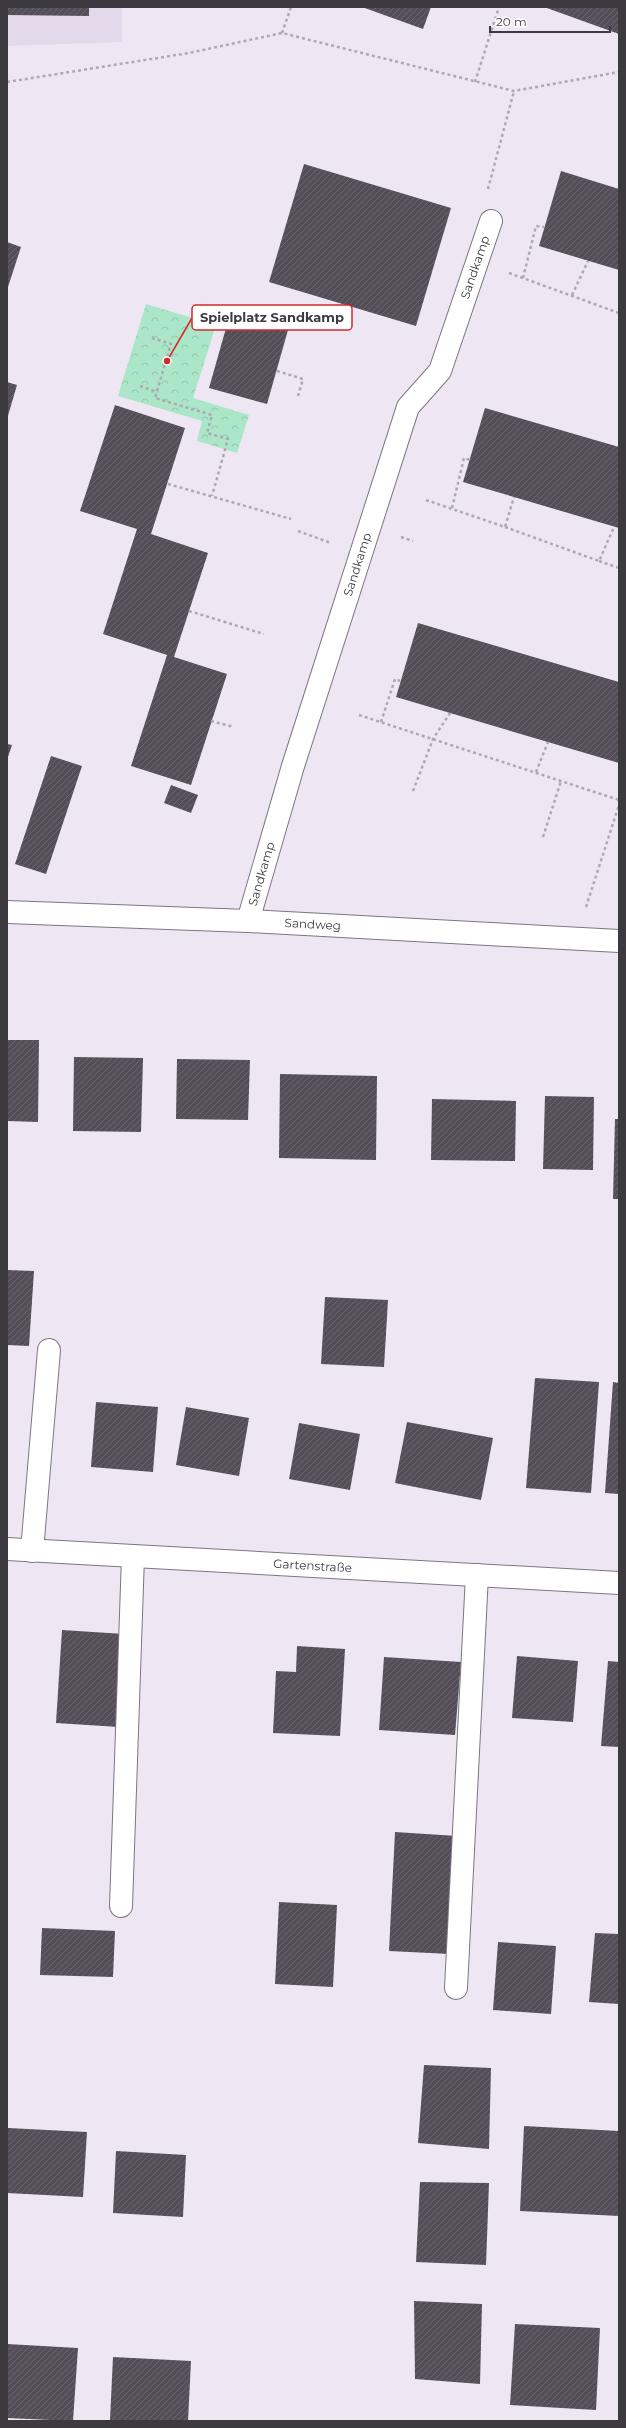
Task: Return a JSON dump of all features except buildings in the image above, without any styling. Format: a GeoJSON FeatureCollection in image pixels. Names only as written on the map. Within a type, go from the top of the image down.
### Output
{"type":"FeatureCollection","features":[{"type":"Feature","properties":{"kind":"street","name":"Sandkamp"},"geometry":{"type":"LineString","coordinates":[[248,921],[293,766],[401,427],[408,407],[440,371],[491,221]]}},
{"type":"Feature","properties":{"kind":"street","name":"Sandweg"},"geometry":{"type":"LineString","coordinates":[[7,912],[248,921],[619,941]]}},
{"type":"Feature","properties":{"kind":"street"},"geometry":{"type":"LineString","coordinates":[[32,1551],[49,1350]]}},
{"type":"Feature","properties":{"kind":"street","name":"Gartenstraße"},"geometry":{"type":"LineString","coordinates":[[7,1549],[619,1583]]}},
{"type":"Feature","properties":{"kind":"street"},"geometry":{"type":"LineString","coordinates":[[121,1906],[133,1556]]}},
{"type":"Feature","properties":{"kind":"street"},"geometry":{"type":"LineString","coordinates":[[456,1988],[477,1575]]}},
{"type":"Feature","properties":{"kind":"path"},"geometry":{"type":"LineString","coordinates":[[282,34],[290,7]]}},
{"type":"Feature","properties":{"kind":"path"},"geometry":{"type":"LineString","coordinates":[[475,82],[499,7]]}},
{"type":"Feature","properties":{"kind":"path"},"geometry":{"type":"LineString","coordinates":[[7,82],[189,53],[282,34],[514,91],[619,72]]}},
{"type":"Feature","properties":{"kind":"path"},"geometry":{"type":"LineString","coordinates":[[487,196],[514,91]]}},
{"type":"Feature","properties":{"kind":"path"},"geometry":{"type":"LineString","coordinates":[[523,278],[536,226],[544,227]]}},
{"type":"Feature","properties":{"kind":"path"},"geometry":{"type":"LineString","coordinates":[[572,295],[588,261]]}},
{"type":"Feature","properties":{"kind":"path"},"geometry":{"type":"LineString","coordinates":[[505,272],[619,313]]}},
{"type":"Feature","properties":{"kind":"path"},"geometry":{"type":"LineString","coordinates":[[152,338],[171,344],[155,398],[212,415],[207,433],[228,439],[212,496]]}},
{"type":"Feature","properties":{"kind":"path"},"geometry":{"type":"LineString","coordinates":[[277,371],[304,379],[298,396]]}},
{"type":"Feature","properties":{"kind":"path"},"geometry":{"type":"LineString","coordinates":[[140,386],[157,392]]}},
{"type":"Feature","properties":{"kind":"path"},"geometry":{"type":"LineString","coordinates":[[452,508],[464,458],[470,460]]}},
{"type":"Feature","properties":{"kind":"path"},"geometry":{"type":"LineString","coordinates":[[168,484],[291,519]]}},
{"type":"Feature","properties":{"kind":"path"},"geometry":{"type":"LineString","coordinates":[[505,527],[514,497]]}},
{"type":"Feature","properties":{"kind":"path"},"geometry":{"type":"LineString","coordinates":[[426,500],[619,568]]}},
{"type":"Feature","properties":{"kind":"path"},"geometry":{"type":"LineString","coordinates":[[599,560],[614,527]]}},
{"type":"Feature","properties":{"kind":"path"},"geometry":{"type":"LineString","coordinates":[[189,611],[264,634]]}},
{"type":"Feature","properties":{"kind":"path"},"geometry":{"type":"LineString","coordinates":[[381,722],[395,679],[400,681]]}},
{"type":"Feature","properties":{"kind":"path"},"geometry":{"type":"LineString","coordinates":[[413,791],[433,739],[450,713]]}},
{"type":"Feature","properties":{"kind":"path"},"geometry":{"type":"LineString","coordinates":[[359,715],[619,800]]}},
{"type":"Feature","properties":{"kind":"path"},"geometry":{"type":"LineString","coordinates":[[211,721],[234,727]]}},
{"type":"Feature","properties":{"kind":"path"},"geometry":{"type":"LineString","coordinates":[[536,772],[548,742]]}},
{"type":"Feature","properties":{"kind":"path"},"geometry":{"type":"LineString","coordinates":[[543,837],[561,781]]}},
{"type":"Feature","properties":{"kind":"path"},"geometry":{"type":"LineString","coordinates":[[586,909],[619,805]]}},
{"type":"Feature","properties":{"kind":"shaded area"},"geometry":{"type":"Polygon","coordinates":[[[7,7],[122,7],[122,42],[7,46],[7,7]]]}},
{"type":"Feature","properties":{"kind":"green space"},"geometry":{"type":"Polygon","coordinates":[[[146,304],[216,325],[193,398],[249,415],[237,453],[197,441],[202,421],[118,396],[146,304]]]}},
{"type":"Feature","properties":{"kind":"place","name":"Spielplatz Sandkamp"},"geometry":{"type":"Point","coordinates":[167,361]}}]}
